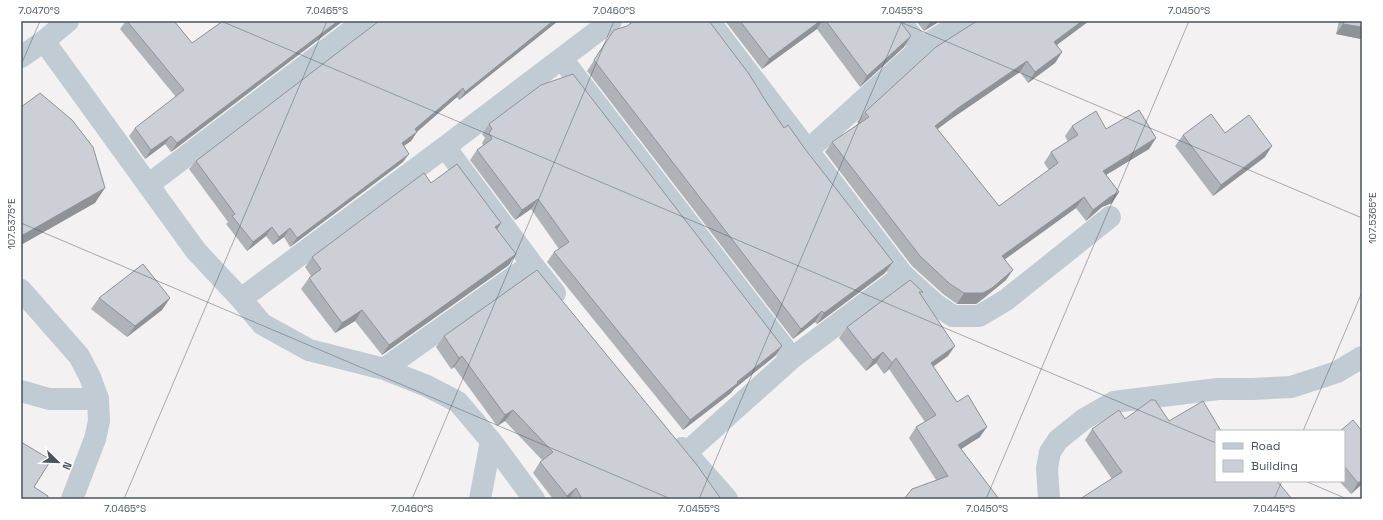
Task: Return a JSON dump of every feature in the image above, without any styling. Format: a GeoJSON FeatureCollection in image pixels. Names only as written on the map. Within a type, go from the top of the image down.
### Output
{"type":"FeatureCollection","features":[{"type":"Feature","properties":{"kind":"street"},"geometry":{"type":"LineString","coordinates":[[21,57],[44,41],[68,21]]}},
{"type":"Feature","properties":{"kind":"street"},"geometry":{"type":"LineString","coordinates":[[148,185],[364,21]]}},
{"type":"Feature","properties":{"kind":"street"},"geometry":{"type":"LineString","coordinates":[[241,299],[445,148],[611,21]]}},
{"type":"Feature","properties":{"kind":"street"},"geometry":{"type":"LineString","coordinates":[[709,21],[903,275],[935,304],[953,316],[979,316],[1006,300],[1110,217]]}},
{"type":"Feature","properties":{"kind":"street"},"geometry":{"type":"LineString","coordinates":[[900,21],[921,48]]}},
{"type":"Feature","properties":{"kind":"street"},"geometry":{"type":"LineString","coordinates":[[807,151],[921,48],[963,21]]}},
{"type":"Feature","properties":{"kind":"street"},"geometry":{"type":"LineString","coordinates":[[44,41],[196,252],[241,299],[262,324],[309,350],[384,368],[427,386],[458,402],[491,441],[534,499]]}},
{"type":"Feature","properties":{"kind":"street"},"geometry":{"type":"LineString","coordinates":[[562,59],[792,358]]}},
{"type":"Feature","properties":{"kind":"street"},"geometry":{"type":"LineString","coordinates":[[445,148],[532,264],[567,307]]}},
{"type":"Feature","properties":{"kind":"street"},"geometry":{"type":"LineString","coordinates":[[384,368],[532,264]]}},
{"type":"Feature","properties":{"kind":"street"},"geometry":{"type":"LineString","coordinates":[[686,453],[792,358],[903,275]]}},
{"type":"Feature","properties":{"kind":"street"},"geometry":{"type":"LineString","coordinates":[[21,290],[79,356],[90,376],[98,400],[99,421],[95,440],[72,499]]}},
{"type":"Feature","properties":{"kind":"street"},"geometry":{"type":"LineString","coordinates":[[1049,499],[1047,468],[1050,452],[1058,440],[1084,419],[1114,402],[1218,389],[1291,387],[1337,372],[1362,357]]}},
{"type":"Feature","properties":{"kind":"street"},"geometry":{"type":"LineString","coordinates":[[21,392],[49,399],[98,400]]}},
{"type":"Feature","properties":{"kind":"street"},"geometry":{"type":"LineString","coordinates":[[671,435],[727,499]]}},
{"type":"Feature","properties":{"kind":"street"},"geometry":{"type":"LineString","coordinates":[[480,499],[491,441]]}},
{"type":"Feature","properties":{"kind":"building"},"geometry":{"type":"Polygon","coordinates":[[[127,21],[174,21],[192,43],[223,21],[338,21],[177,143],[171,136],[151,150],[135,128],[184,90],[127,21]]]}},
{"type":"Feature","properties":{"kind":"building"},"geometry":{"type":"Polygon","coordinates":[[[379,21],[553,21],[465,92],[463,88],[415,129],[417,132],[402,143],[409,154],[297,238],[290,228],[279,237],[272,227],[253,242],[232,216],[235,214],[196,161],[379,21]]]}},
{"type":"Feature","properties":{"kind":"building"},"geometry":{"type":"Polygon","coordinates":[[[634,21],[709,21],[749,74],[784,128],[788,125],[893,262],[824,313],[822,311],[801,329],[594,60],[614,30],[627,26],[634,21]]]}},
{"type":"Feature","properties":{"kind":"building"},"geometry":{"type":"Polygon","coordinates":[[[740,21],[820,21],[769,59],[740,21]]]}},
{"type":"Feature","properties":{"kind":"building"},"geometry":{"type":"Polygon","coordinates":[[[826,21],[900,21],[911,36],[867,76],[826,21]]]}},
{"type":"Feature","properties":{"kind":"building"},"geometry":{"type":"Polygon","coordinates":[[[977,21],[1082,21],[1054,42],[1062,52],[1035,72],[1027,61],[958,108],[935,126],[999,206],[1058,163],[1051,152],[1078,135],[1072,126],[1096,111],[1106,129],[1139,110],[1156,138],[1103,171],[1119,192],[1093,210],[1084,197],[1002,256],[1013,270],[992,288],[983,293],[964,293],[950,284],[920,256],[832,142],[869,117],[865,112],[936,47],[977,21]]]}},
{"type":"Feature","properties":{"kind":"building"},"geometry":{"type":"Polygon","coordinates":[[[1344,21],[1362,21],[1362,27],[1343,24],[1344,21]]]}},
{"type":"Feature","properties":{"kind":"building"},"geometry":{"type":"Polygon","coordinates":[[[573,74],[782,346],[737,382],[738,383],[690,420],[554,252],[569,242],[538,199],[522,210],[477,150],[492,139],[489,133],[492,129],[489,124],[541,85],[573,74]]]}},
{"type":"Feature","properties":{"kind":"building"},"geometry":{"type":"Polygon","coordinates":[[[40,93],[72,120],[93,147],[105,188],[21,236],[21,107],[40,93]]]}},
{"type":"Feature","properties":{"kind":"building"},"geometry":{"type":"Polygon","coordinates":[[[1211,114],[1225,133],[1249,115],[1272,146],[1221,185],[1183,135],[1211,114]]]}},
{"type":"Feature","properties":{"kind":"building"},"geometry":{"type":"Polygon","coordinates":[[[457,164],[501,223],[495,227],[516,254],[389,345],[362,310],[342,323],[309,278],[321,269],[312,257],[424,173],[431,183],[457,164]]]}},
{"type":"Feature","properties":{"kind":"building"},"geometry":{"type":"Polygon","coordinates":[[[143,264],[170,298],[135,326],[99,298],[143,264]]]}},
{"type":"Feature","properties":{"kind":"building"},"geometry":{"type":"Polygon","coordinates":[[[537,270],[697,465],[721,499],[582,499],[576,488],[567,496],[540,462],[553,452],[513,410],[505,415],[462,356],[459,358],[444,336],[537,270]]]}},
{"type":"Feature","properties":{"kind":"building"},"geometry":{"type":"Polygon","coordinates":[[[910,280],[923,292],[919,292],[955,346],[931,363],[957,402],[968,395],[987,427],[958,445],[999,499],[904,499],[912,489],[948,476],[916,427],[936,415],[896,358],[892,363],[883,352],[873,360],[847,327],[910,280]]]}},
{"type":"Feature","properties":{"kind":"building"},"geometry":{"type":"Polygon","coordinates":[[[1151,400],[1155,400],[1169,421],[1203,401],[1220,430],[1215,430],[1215,482],[1278,482],[1292,499],[1080,499],[1122,472],[1092,429],[1119,410],[1125,419],[1151,400]]]}},
{"type":"Feature","properties":{"kind":"building"},"geometry":{"type":"Polygon","coordinates":[[[1353,420],[1362,431],[1362,480],[1358,483],[1345,467],[1345,430],[1341,430],[1353,420]]]}},
{"type":"Feature","properties":{"kind":"building"},"geometry":{"type":"Polygon","coordinates":[[[21,442],[51,460],[34,487],[48,496],[47,499],[21,499],[21,442]]]}}]}
